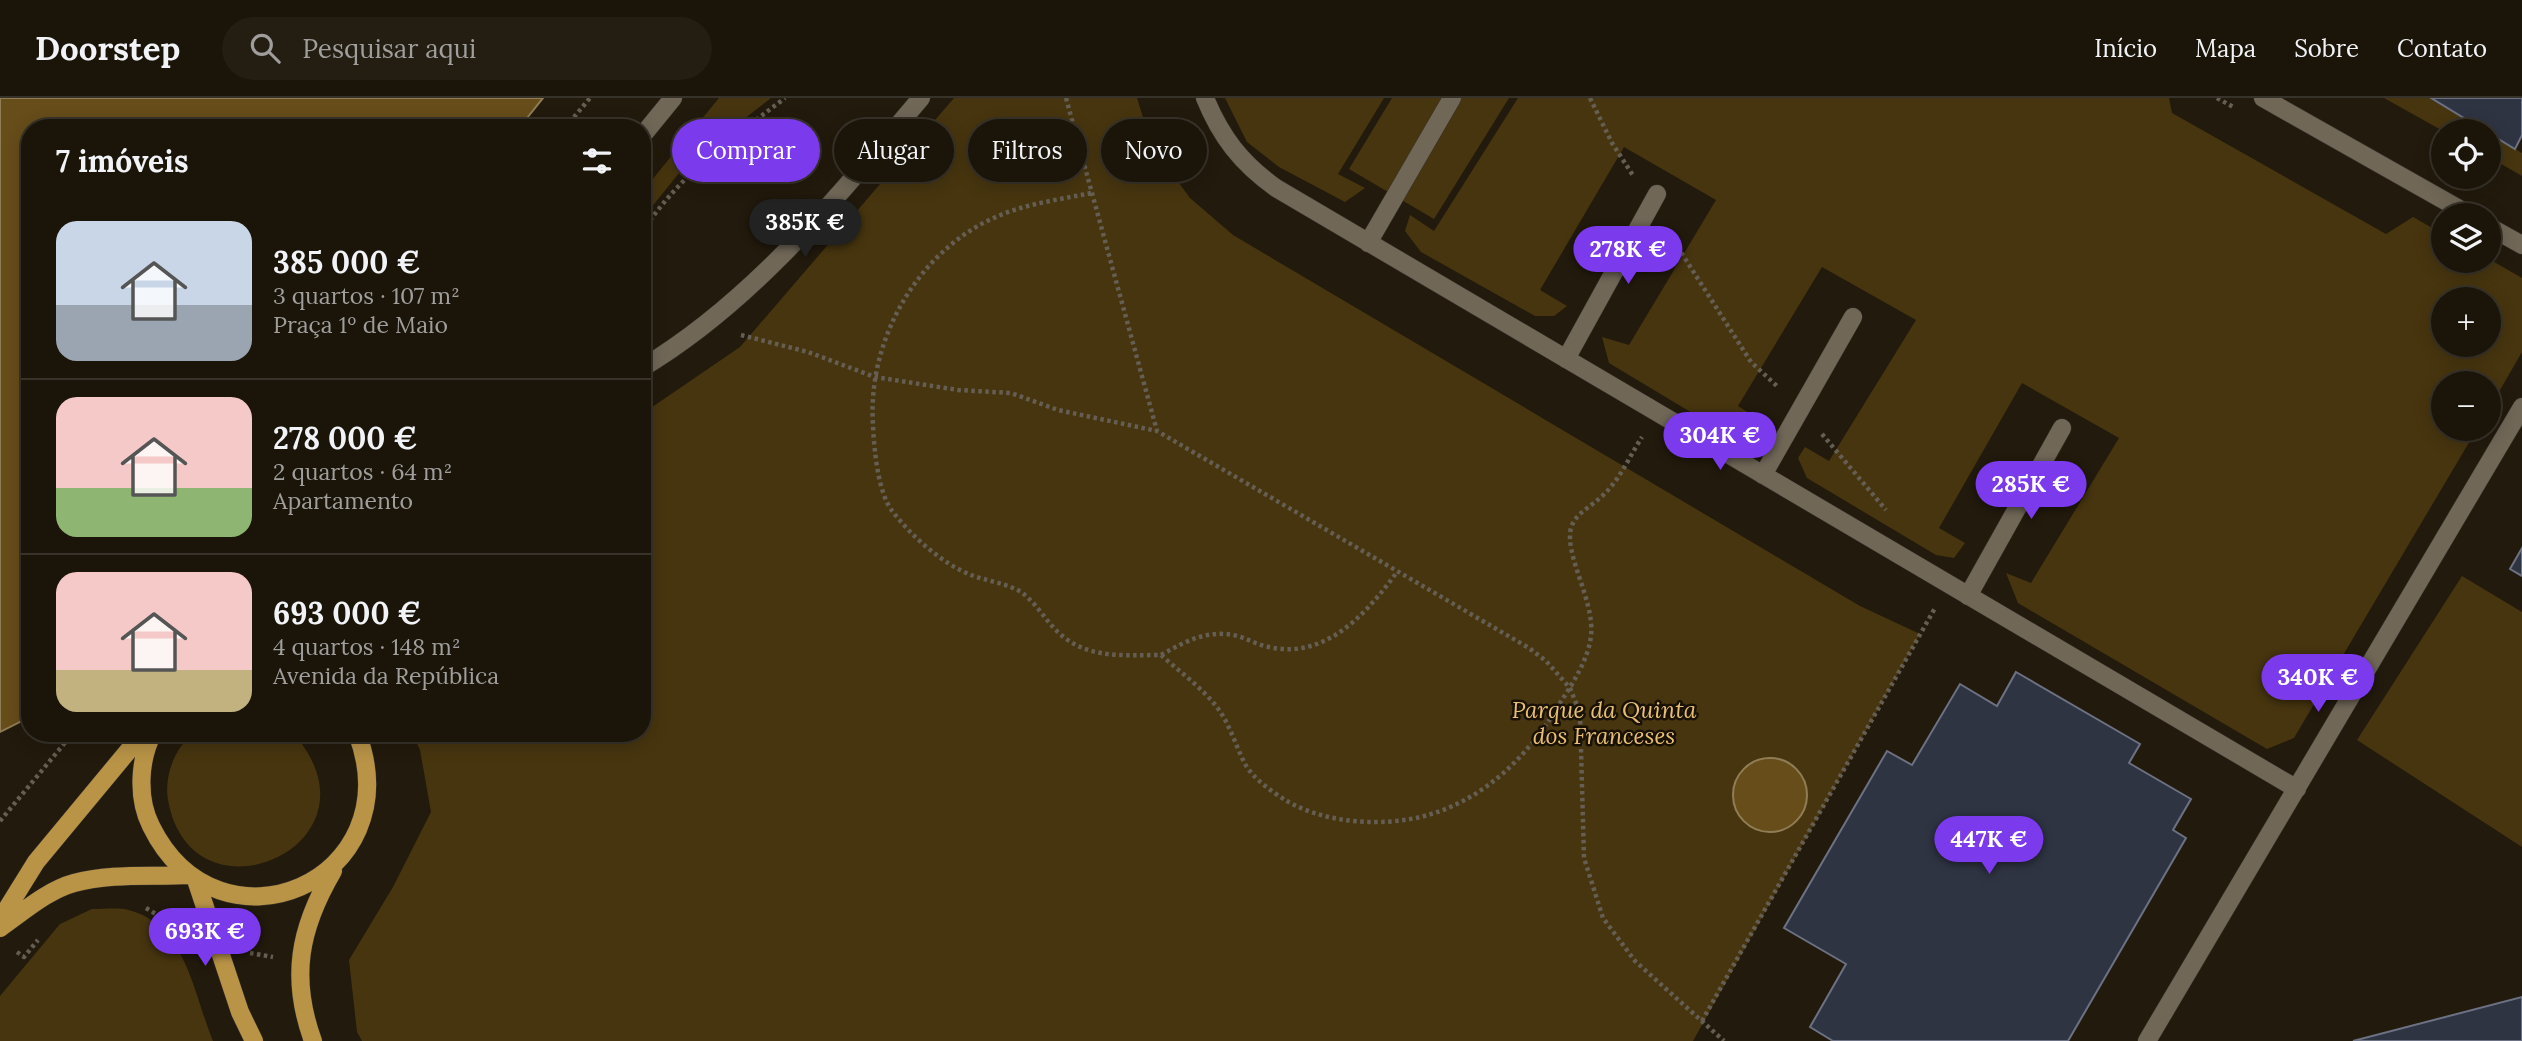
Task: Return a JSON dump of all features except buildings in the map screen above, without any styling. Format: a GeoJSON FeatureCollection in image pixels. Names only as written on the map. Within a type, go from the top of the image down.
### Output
{"type":"FeatureCollection","features":[{"type":"Feature","properties":{"kind":"main road"},"geometry":{"type":"LineString","coordinates":[[0,920],[36,862],[136,742]]}},
{"type":"Feature","properties":{"kind":"main road"},"geometry":{"type":"LineString","coordinates":[[148,742],[140,780],[146,816],[162,849],[192,878],[225,892],[246,895],[287,893],[315,880],[339,860]]}},
{"type":"Feature","properties":{"kind":"main road"},"geometry":{"type":"LineString","coordinates":[[313,1041],[303,1014],[301,962],[313,905],[359,830],[369,795],[367,760],[360,742]]}},
{"type":"Feature","properties":{"kind":"main road"},"geometry":{"type":"LineString","coordinates":[[0,928],[41,899],[72,883],[110,877],[192,878]]}},
{"type":"Feature","properties":{"kind":"main road"},"geometry":{"type":"LineString","coordinates":[[192,878],[254,1041]]}},
{"type":"Feature","properties":{"kind":"street"},"geometry":{"type":"LineString","coordinates":[[651,125],[673,98]]}},
{"type":"Feature","properties":{"kind":"street"},"geometry":{"type":"LineString","coordinates":[[651,362],[703,325],[785,253],[921,98]]}},
{"type":"Feature","properties":{"kind":"street"},"geometry":{"type":"LineString","coordinates":[[1205,98],[1215,124],[1231,150],[1253,172],[1368,243],[2297,789]]}},
{"type":"Feature","properties":{"kind":"street"},"geometry":{"type":"LineString","coordinates":[[1368,243],[1452,98]]}},
{"type":"Feature","properties":{"kind":"street"},"geometry":{"type":"LineString","coordinates":[[2263,98],[2449,203]]}},
{"type":"Feature","properties":{"kind":"street"},"geometry":{"type":"LineString","coordinates":[[1566,359],[1654,199]]}},
{"type":"Feature","properties":{"kind":"street"},"geometry":{"type":"LineString","coordinates":[[2501,233],[2522,245]]}},
{"type":"Feature","properties":{"kind":"street"},"geometry":{"type":"LineString","coordinates":[[1763,475],[1853,317]]}},
{"type":"Feature","properties":{"kind":"street"},"geometry":{"type":"LineString","coordinates":[[2147,1041],[2522,407]]}},
{"type":"Feature","properties":{"kind":"street"},"geometry":{"type":"LineString","coordinates":[[1968,596],[2062,428]]}},
{"type":"Feature","properties":{"kind":"path"},"geometry":{"type":"LineString","coordinates":[[572,119],[590,98]]}},
{"type":"Feature","properties":{"kind":"path"},"geometry":{"type":"LineString","coordinates":[[651,218],[699,163],[785,98]]}},
{"type":"Feature","properties":{"kind":"path"},"geometry":{"type":"LineString","coordinates":[[1066,98],[1157,431]]}},
{"type":"Feature","properties":{"kind":"path"},"geometry":{"type":"LineString","coordinates":[[1590,98],[1612,143],[1654,199],[1751,362],[1800,408],[1888,512]]}},
{"type":"Feature","properties":{"kind":"path"},"geometry":{"type":"LineString","coordinates":[[1091,193],[1003,214],[964,234],[937,256],[910,290],[895,317],[875,377],[872,410],[880,478],[890,509],[914,535],[967,574],[1020,592],[1068,642],[1083,650],[1109,655],[1161,655],[1189,639],[1214,634],[1233,635],[1269,647],[1309,648],[1345,628],[1375,601],[1396,572]]}},
{"type":"Feature","properties":{"kind":"path"},"geometry":{"type":"LineString","coordinates":[[703,325],[808,352],[875,377],[958,390],[1011,393],[1058,411],[1157,431],[1529,648],[1546,661],[1570,688],[1580,713],[1584,858],[1595,899],[1616,939],[1635,961],[1724,1041]]}},
{"type":"Feature","properties":{"kind":"path"},"geometry":{"type":"LineString","coordinates":[[1161,655],[1215,705],[1252,773],[1288,802],[1317,814],[1353,822],[1415,820],[1448,810],[1487,788],[1518,762],[1546,727],[1570,688],[1585,659],[1591,636],[1590,607],[1570,543],[1571,527],[1580,513],[1611,488],[1656,412]]}},
{"type":"Feature","properties":{"kind":"path"},"geometry":{"type":"LineString","coordinates":[[1702,1021],[1948,584]]}},
{"type":"Feature","properties":{"kind":"path"},"geometry":{"type":"LineString","coordinates":[[0,821],[66,742]]}},
{"type":"Feature","properties":{"kind":"path"},"geometry":{"type":"LineString","coordinates":[[142,906],[167,921],[182,939]]}},
{"type":"Feature","properties":{"kind":"path"},"geometry":{"type":"LineString","coordinates":[[8,945],[24,957],[44,932]]}},
{"type":"Feature","properties":{"kind":"path"},"geometry":{"type":"LineString","coordinates":[[222,959],[243,952],[301,962]]}},
{"type":"Feature","properties":{"kind":"green space"},"geometry":{"type":"Polygon","coordinates":[[[719,98],[771,98],[744,119],[702,119],[719,98]]]}},
{"type":"Feature","properties":{"kind":"green space","name":"Parque da Quinta dos Franceses"},"geometry":{"type":"Polygon","coordinates":[[[954,98],[1137,98],[1144,119],[1101,119],[1101,182],[1178,182],[1190,198],[1233,235],[1860,606],[1920,634],[1693,1041],[362,1041],[357,1032],[349,960],[393,887],[431,812],[416,742],[651,742],[651,408],[740,347],[882,182],[954,182],[954,119],[936,119],[954,98]]]}},
{"type":"Feature","properties":{"kind":"green space"},"geometry":{"type":"Polygon","coordinates":[[[1225,98],[1384,98],[1338,174],[1365,188],[1345,202],[1279,167],[1247,142],[1225,98]]]}},
{"type":"Feature","properties":{"kind":"green space"},"geometry":{"type":"Polygon","coordinates":[[[1392,98],[1509,98],[1434,219],[1349,169],[1392,98]]]}},
{"type":"Feature","properties":{"kind":"green space"},"geometry":{"type":"Polygon","coordinates":[[[1518,98],[2169,98],[2172,113],[2386,234],[2413,217],[2431,227],[2431,273],[2501,273],[2501,266],[2522,278],[2522,352],[2501,388],[2501,371],[2431,371],[2431,441],[2470,441],[2294,738],[2267,749],[2018,603],[2006,573],[2031,583],[2119,438],[2022,383],[1939,528],[1965,543],[1954,558],[1936,555],[1807,478],[1798,458],[1805,447],[1829,461],[1916,320],[1822,267],[1738,406],[1765,423],[1750,437],[1727,434],[1609,363],[1602,337],[1629,345],[1716,200],[1624,147],[1540,290],[1567,306],[1554,316],[1535,316],[1421,252],[1405,231],[1410,215],[1434,231],[1518,98]]]}},
{"type":"Feature","properties":{"kind":"green space"},"geometry":{"type":"Polygon","coordinates":[[[2384,98],[2429,98],[2465,119],[2431,119],[2431,124],[2384,98]]]}},
{"type":"Feature","properties":{"kind":"green space"},"geometry":{"type":"Polygon","coordinates":[[[2501,140],[2522,153],[2522,176],[2501,164],[2501,140]]]}},
{"type":"Feature","properties":{"kind":"green space"},"geometry":{"type":"Polygon","coordinates":[[[672,155],[672,182],[651,208],[651,181],[672,155]]]}},
{"type":"Feature","properties":{"kind":"green space"},"geometry":{"type":"Polygon","coordinates":[[[2462,576],[2522,612],[2522,847],[2357,740],[2462,576]]]}},
{"type":"Feature","properties":{"kind":"green space"},"geometry":{"type":"Polygon","coordinates":[[[185,742],[298,742],[317,773],[318,809],[303,838],[276,858],[244,866],[211,861],[184,840],[168,800],[169,773],[185,742]]]}},
{"type":"Feature","properties":{"kind":"green space"},"geometry":{"type":"Polygon","coordinates":[[[92,909],[124,909],[145,916],[161,928],[174,943],[184,962],[213,1041],[0,1041],[0,996],[60,924],[92,909]]]}},
{"type":"Feature","properties":{"kind":"shaded area"},"geometry":{"type":"Polygon","coordinates":[[[0,98],[543,98],[526,119],[21,119],[21,722],[0,732],[0,98]]]}},
{"type":"Feature","properties":{"kind":"shaded area"},"geometry":{"type":"Polygon","coordinates":[[[1763,758],[1777,758],[1791,764],[1801,774],[1807,795],[1801,816],[1791,826],[1777,832],[1763,832],[1749,826],[1739,816],[1733,802],[1733,788],[1739,774],[1749,764],[1763,758]]]}}]}
